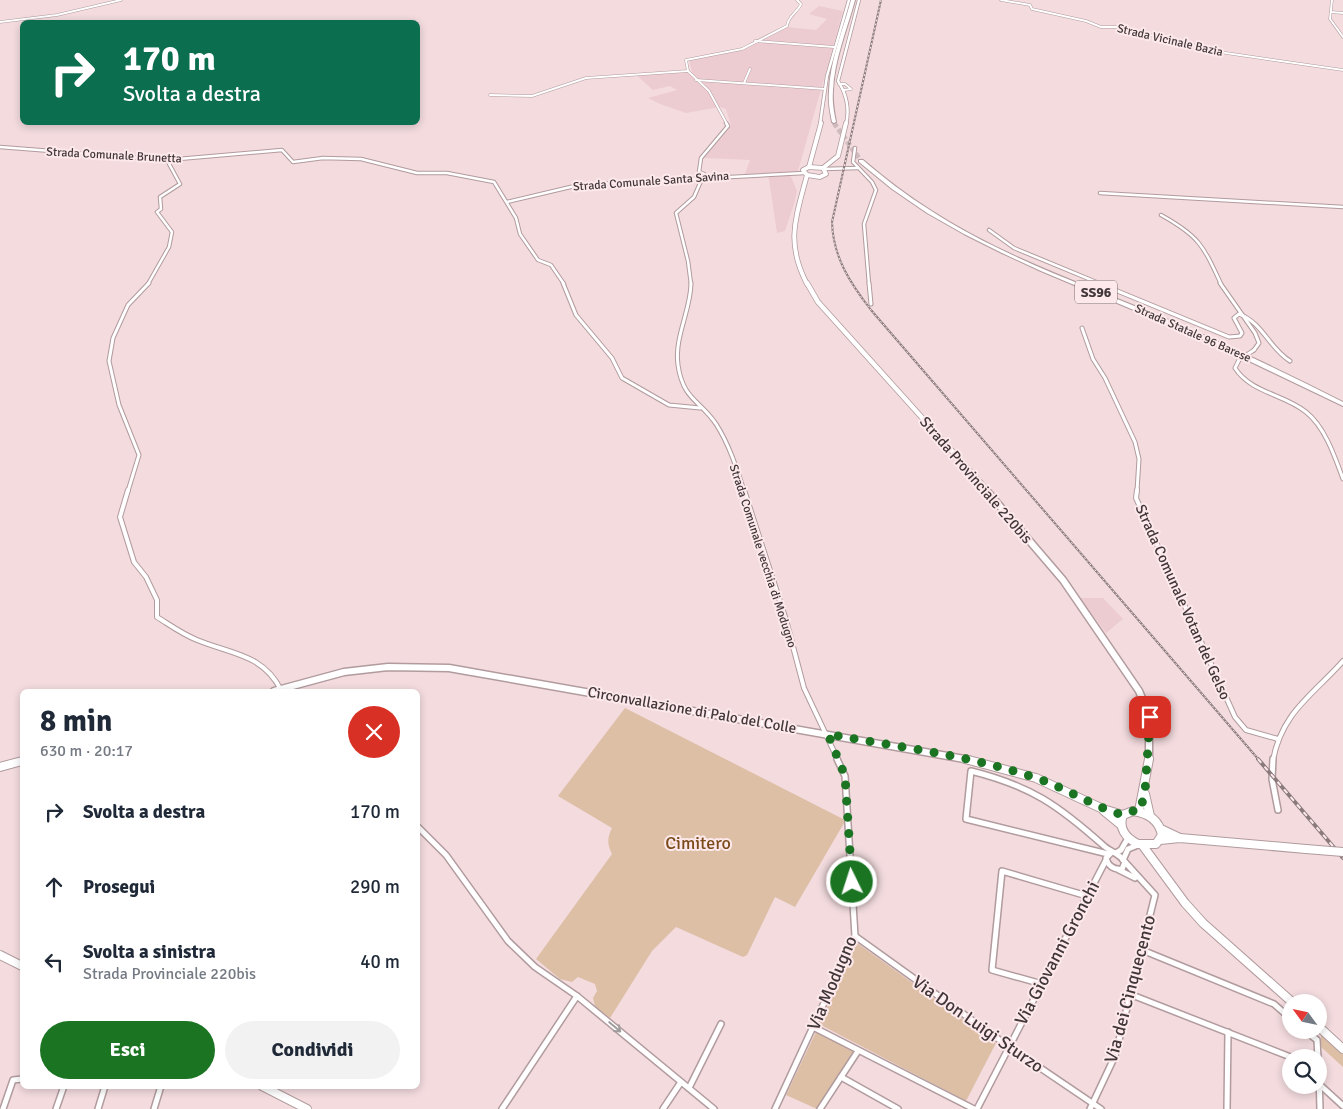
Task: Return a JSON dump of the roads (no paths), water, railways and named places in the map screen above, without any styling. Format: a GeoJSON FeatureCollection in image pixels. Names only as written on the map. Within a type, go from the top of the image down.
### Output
{"type":"FeatureCollection","features":[{"type":"Feature","properties":{"kind":"highway"},"geometry":{"type":"LineString","coordinates":[[837,122],[830,100],[831,78],[856,0]]}},
{"type":"Feature","properties":{"kind":"highway","name":"Strada Statale 96 Barese"},"geometry":{"type":"LineString","coordinates":[[1343,399],[1234,347],[1048,268],[962,229],[909,197],[863,161],[910,201],[960,230],[1031,264],[1236,351],[1343,404]]}},
{"type":"Feature","properties":{"kind":"street"},"geometry":{"type":"LineString","coordinates":[[0,22],[57,15],[121,0]]}},
{"type":"Feature","properties":{"kind":"street"},"geometry":{"type":"LineString","coordinates":[[490,95],[532,96],[586,78],[688,71],[687,59],[742,49],[787,26],[788,19],[800,7],[801,4],[797,0]]}},
{"type":"Feature","properties":{"kind":"street"},"geometry":{"type":"LineString","coordinates":[[849,0],[834,47],[825,89],[824,110],[807,175],[822,176],[838,156],[849,112],[844,90],[839,84],[856,0]]}},
{"type":"Feature","properties":{"kind":"street","name":"Strada Vicinale Bazia"},"geometry":{"type":"LineString","coordinates":[[1001,0],[1030,5],[1032,9],[1086,21],[1100,27],[1116,27],[1223,53],[1343,70]]}},
{"type":"Feature","properties":{"kind":"street"},"geometry":{"type":"LineString","coordinates":[[1332,0],[1330,20],[1342,35]]}},
{"type":"Feature","properties":{"kind":"street"},"geometry":{"type":"LineString","coordinates":[[1331,12],[1343,13]]}},
{"type":"Feature","properties":{"kind":"street"},"geometry":{"type":"LineString","coordinates":[[755,42],[834,47]]}},
{"type":"Feature","properties":{"kind":"street"},"geometry":{"type":"LineString","coordinates":[[744,83],[750,69]]}},
{"type":"Feature","properties":{"kind":"street","name":"Strada Comunale vecchia di Modugno"},"geometry":{"type":"LineString","coordinates":[[688,71],[709,91],[728,126],[701,158],[699,172],[704,174],[694,197],[676,213],[688,261],[691,285],[678,348],[678,365],[688,397],[716,424],[734,464],[786,620],[804,688],[828,734]]}},
{"type":"Feature","properties":{"kind":"street"},"geometry":{"type":"LineString","coordinates":[[696,80],[825,89]]}},
{"type":"Feature","properties":{"kind":"street"},"geometry":{"type":"LineString","coordinates":[[839,84],[845,84],[851,89],[844,90]]}},
{"type":"Feature","properties":{"kind":"street","name":"Strada Comunale Brunetta"},"geometry":{"type":"LineString","coordinates":[[0,147],[167,160],[282,150],[292,162],[323,158],[361,159],[417,173],[447,174],[487,179],[494,182],[507,202],[516,218],[520,234],[538,260],[552,265],[561,277],[576,316],[612,358],[622,378],[669,404],[700,408]]}},
{"type":"Feature","properties":{"kind":"street"},"geometry":{"type":"LineString","coordinates":[[855,148],[853,160],[872,182],[876,190],[864,224],[871,304]]}},
{"type":"Feature","properties":{"kind":"street"},"geometry":{"type":"LineString","coordinates":[[167,160],[180,184],[160,197],[161,209],[157,212],[172,232],[169,247],[158,270],[144,290],[128,305],[113,338],[109,361],[119,405],[139,455],[120,517],[126,542],[134,562],[146,577],[157,600],[157,617],[187,637],[251,658],[278,679],[279,689]]}},
{"type":"Feature","properties":{"kind":"street"},"geometry":{"type":"LineString","coordinates":[[810,165],[826,170],[858,168]]}},
{"type":"Feature","properties":{"kind":"street","name":"Strada Comunale Santa Savina"},"geometry":{"type":"LineString","coordinates":[[507,202],[579,185],[797,172],[807,175]]}},
{"type":"Feature","properties":{"kind":"street","name":"Strada Provinciale 220bis"},"geometry":{"type":"LineString","coordinates":[[807,175],[803,184],[792,236],[793,252],[801,275],[818,302],[990,494],[1063,580],[1126,670],[1139,691],[1150,717],[1145,792]]}},
{"type":"Feature","properties":{"kind":"street"},"geometry":{"type":"LineString","coordinates":[[1100,193],[1343,207]]}},
{"type":"Feature","properties":{"kind":"street"},"geometry":{"type":"LineString","coordinates":[[1161,215],[1180,225],[1204,247],[1220,284],[1239,314],[1255,333],[1259,343],[1254,350],[1239,360],[1234,368],[1244,379],[1307,413],[1332,453],[1343,479]]}},
{"type":"Feature","properties":{"kind":"street"},"geometry":{"type":"LineString","coordinates":[[989,230],[1003,237],[1014,248],[1229,337],[1240,336],[1242,333],[1234,318],[1239,314]]}},
{"type":"Feature","properties":{"kind":"street"},"geometry":{"type":"LineString","coordinates":[[1239,314],[1253,319],[1275,351],[1290,360]]}},
{"type":"Feature","properties":{"kind":"street","name":"Strada Comunale Votan del Gelso"},"geometry":{"type":"LineString","coordinates":[[1082,328],[1093,359],[1105,378],[1135,442],[1139,459],[1136,498],[1235,717],[1238,723],[1246,730],[1278,739]]}},
{"type":"Feature","properties":{"kind":"street"},"geometry":{"type":"LineString","coordinates":[[1278,810],[1271,777],[1278,739],[1299,704],[1343,661]]}},
{"type":"Feature","properties":{"kind":"street","name":"Circonvallazione di Palo del Colle"},"geometry":{"type":"LineString","coordinates":[[286,689],[344,672],[388,667],[449,668],[828,734],[1001,767],[1062,788],[1103,809]]}},
{"type":"Feature","properties":{"kind":"street","name":"Via Modugno"},"geometry":{"type":"LineString","coordinates":[[775,1109],[855,936],[845,808],[845,776],[828,734]]}},
{"type":"Feature","properties":{"kind":"street"},"geometry":{"type":"LineString","coordinates":[[0,767],[20,762]]}},
{"type":"Feature","properties":{"kind":"street","name":"Via Giovanni Gronchi"},"geometry":{"type":"LineString","coordinates":[[1116,869],[1110,855],[1071,816],[1039,793],[1008,779],[971,771],[966,820],[1110,855],[1124,861],[1139,880]]}},
{"type":"Feature","properties":{"kind":"street"},"geometry":{"type":"LineString","coordinates":[[1140,811],[1145,792]]}},
{"type":"Feature","properties":{"kind":"street"},"geometry":{"type":"LineString","coordinates":[[1145,792],[1150,816]]}},
{"type":"Feature","properties":{"kind":"street"},"geometry":{"type":"LineString","coordinates":[[1103,809],[1123,815],[1133,811],[1140,811],[1150,816],[1161,829],[1180,838]]}},
{"type":"Feature","properties":{"kind":"street"},"geometry":{"type":"LineString","coordinates":[[1103,809],[1120,825],[1128,838],[1141,845],[1155,858],[1175,892],[1192,913],[1283,994]]}},
{"type":"Feature","properties":{"kind":"street"},"geometry":{"type":"LineString","coordinates":[[1120,825],[1123,815]]}},
{"type":"Feature","properties":{"kind":"street"},"geometry":{"type":"LineString","coordinates":[[420,829],[446,855],[508,941],[535,967],[577,996],[714,1109]]}},
{"type":"Feature","properties":{"kind":"street"},"geometry":{"type":"LineString","coordinates":[[1155,858],[1161,829]]}},
{"type":"Feature","properties":{"kind":"street"},"geometry":{"type":"LineString","coordinates":[[1110,855],[1125,845],[1128,838]]}},
{"type":"Feature","properties":{"kind":"street"},"geometry":{"type":"LineString","coordinates":[[1100,872],[1124,867],[1128,849],[1133,845],[1180,838],[1343,852]]}},
{"type":"Feature","properties":{"kind":"street","name":"Via Giovanni Gronchi"},"geometry":{"type":"LineString","coordinates":[[976,1109],[1110,855]]}},
{"type":"Feature","properties":{"kind":"street"},"geometry":{"type":"LineString","coordinates":[[1116,869],[1139,880],[1155,896]]}},
{"type":"Feature","properties":{"kind":"street"},"geometry":{"type":"LineString","coordinates":[[1042,984],[992,970],[1002,871],[1087,896]]}},
{"type":"Feature","properties":{"kind":"street","name":"Via dei Cinquecento"},"geometry":{"type":"LineString","coordinates":[[1091,1106],[1115,1056],[1132,995],[1155,896]]}},
{"type":"Feature","properties":{"kind":"street","name":"Via Don Luigi Sturzo"},"geometry":{"type":"LineString","coordinates":[[855,936],[1091,1106],[1101,1109]]}},
{"type":"Feature","properties":{"kind":"street"},"geometry":{"type":"LineString","coordinates":[[1142,950],[1274,1004],[1282,1011]]}},
{"type":"Feature","properties":{"kind":"street"},"geometry":{"type":"LineString","coordinates":[[0,955],[20,965]]}},
{"type":"Feature","properties":{"kind":"street"},"geometry":{"type":"LineString","coordinates":[[1132,995],[1282,1054]]}},
{"type":"Feature","properties":{"kind":"street"},"geometry":{"type":"LineString","coordinates":[[502,1109],[577,996]]}},
{"type":"Feature","properties":{"kind":"street"},"geometry":{"type":"LineString","coordinates":[[689,1088],[721,1024]]}},
{"type":"Feature","properties":{"kind":"street"},"geometry":{"type":"LineString","coordinates":[[813,1027],[976,1109]]}},
{"type":"Feature","properties":{"kind":"street"},"geometry":{"type":"LineString","coordinates":[[1228,1032],[1228,1109]]}},
{"type":"Feature","properties":{"kind":"street"},"geometry":{"type":"LineString","coordinates":[[1328,1035],[1343,1049]]}},
{"type":"Feature","properties":{"kind":"street"},"geometry":{"type":"LineString","coordinates":[[820,1109],[858,1051]]}},
{"type":"Feature","properties":{"kind":"street"},"geometry":{"type":"LineString","coordinates":[[841,1077],[898,1109]]}},
{"type":"Feature","properties":{"kind":"street"},"geometry":{"type":"LineString","coordinates":[[2,1109],[13,1080],[20,1079]]}},
{"type":"Feature","properties":{"kind":"street"},"geometry":{"type":"LineString","coordinates":[[663,1109],[681,1082]]}},
{"type":"Feature","properties":{"kind":"street"},"geometry":{"type":"LineString","coordinates":[[56,1109],[63,1089]]}},
{"type":"Feature","properties":{"kind":"street"},"geometry":{"type":"LineString","coordinates":[[98,1109],[104,1089]]}},
{"type":"Feature","properties":{"kind":"street"},"geometry":{"type":"LineString","coordinates":[[154,1109],[160,1089]]}},
{"type":"Feature","properties":{"kind":"street"},"geometry":{"type":"LineString","coordinates":[[268,1089],[307,1109]]}},
{"type":"Feature","properties":{"kind":"street"},"geometry":{"type":"LineString","coordinates":[[1327,1091],[1343,1106]]}},
{"type":"Feature","properties":{"kind":"street"},"geometry":{"type":"LineString","coordinates":[[1319,1094],[1320,1109]]}},
{"type":"Feature","properties":{"kind":"tunnel"},"geometry":{"type":"LineString","coordinates":[[834,123],[861,161]]}},
{"type":"Feature","properties":{"kind":"railway"},"geometry":{"type":"LineString","coordinates":[[881,0],[832,222],[836,247],[844,269],[856,290],[871,310],[1259,760]]}},
{"type":"Feature","properties":{"kind":"railway"},"geometry":{"type":"LineString","coordinates":[[1258,759],[1343,858]]}},
{"type":"Feature","properties":{"kind":"park label","name":"Cimitero"},"geometry":{"type":"Point","coordinates":[698,843]}}]}
